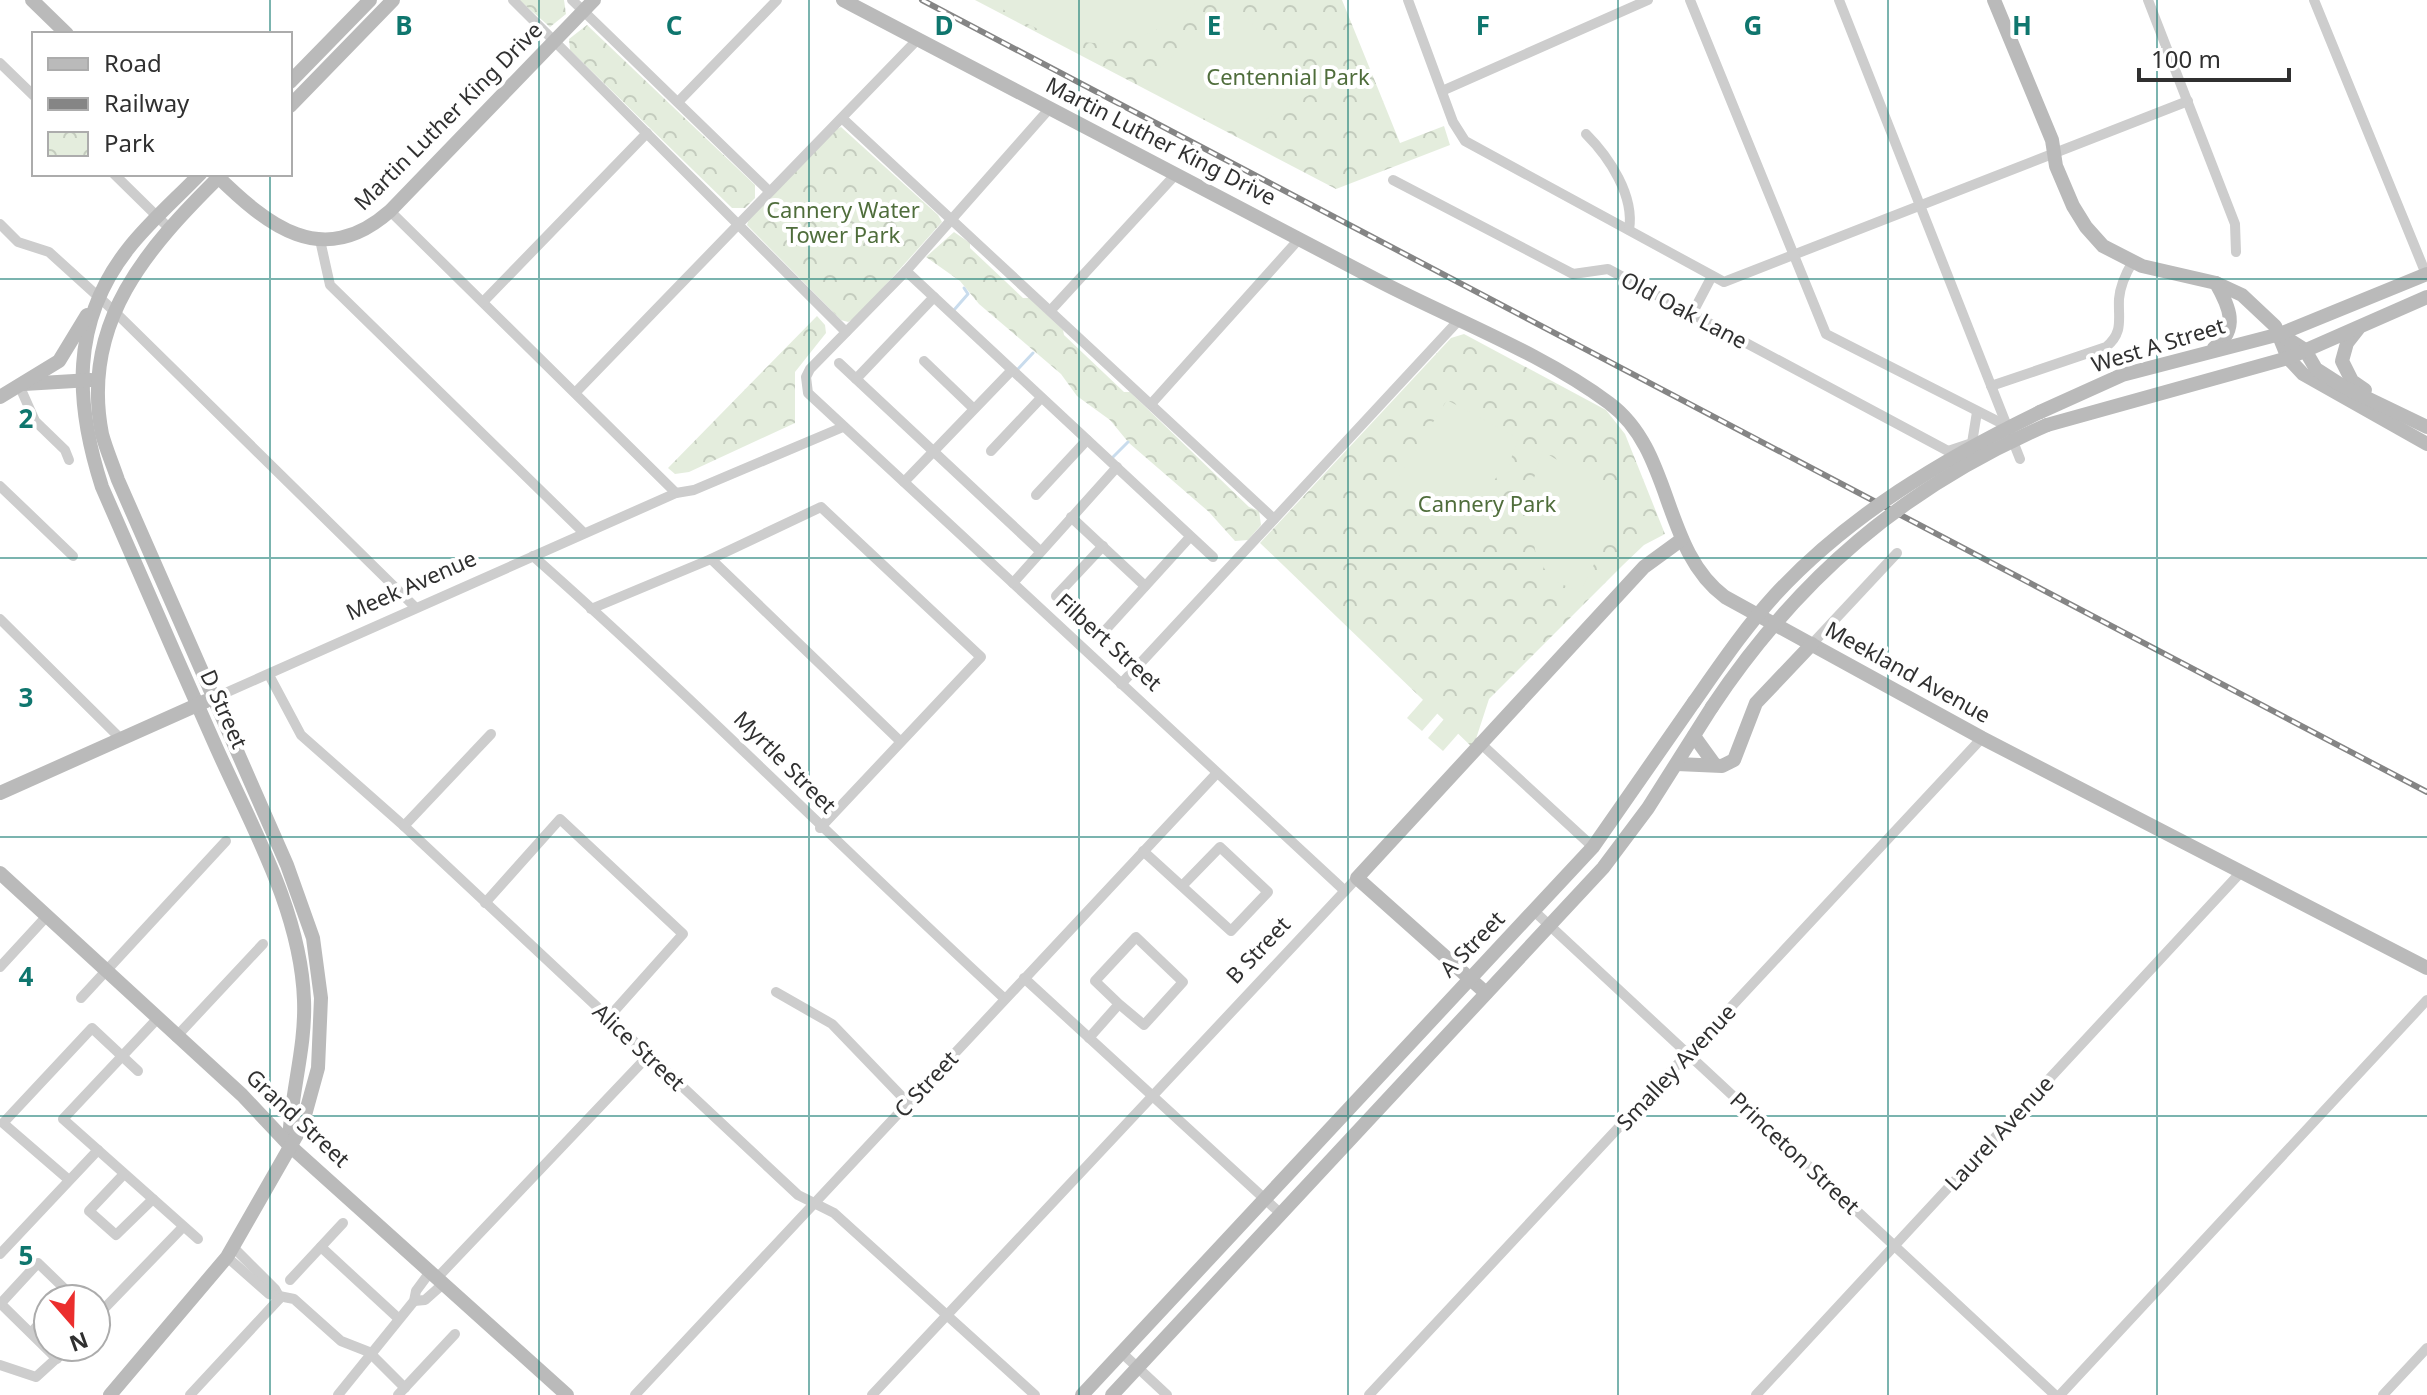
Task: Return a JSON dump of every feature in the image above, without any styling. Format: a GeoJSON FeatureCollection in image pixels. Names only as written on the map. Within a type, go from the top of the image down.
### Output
{"type":"FeatureCollection","features":[{"type":"Feature","properties":{"kind":"main road"},"geometry":{"type":"LineString","coordinates":[[32,0],[65,32]]}},
{"type":"Feature","properties":{"kind":"main road"},"geometry":{"type":"LineString","coordinates":[[292,80],[370,0]]}},
{"type":"Feature","properties":{"kind":"main road"},"geometry":{"type":"LineString","coordinates":[[292,104],[393,0]]}},
{"type":"Feature","properties":{"kind":"main road","name":"Martin Luther King Drive"},"geometry":{"type":"LineString","coordinates":[[843,0],[1459,320]]}},
{"type":"Feature","properties":{"kind":"main road"},"geometry":{"type":"LineString","coordinates":[[1994,0],[2052,140],[2073,206],[2103,246],[2133,261],[2188,279],[2216,283],[2246,298],[2280,334],[2305,350],[2316,369],[2356,394],[2427,427]]}},
{"type":"Feature","properties":{"kind":"main road","name":"Martin Luther King Drive"},"geometry":{"type":"LineString","coordinates":[[320,240],[357,233],[390,211],[589,6]]}},
{"type":"Feature","properties":{"kind":"main road"},"geometry":{"type":"LineString","coordinates":[[0,397],[59,361],[125,253],[198,176]]}},
{"type":"Feature","properties":{"kind":"main road","name":"D Street"},"geometry":{"type":"LineString","coordinates":[[110,1395],[230,1252],[302,1126],[318,1068],[321,998],[313,938],[287,865],[118,480],[102,433],[99,380],[105,335],[113,310],[134,274],[169,228],[217,176]]}},
{"type":"Feature","properties":{"kind":"main road"},"geometry":{"type":"LineString","coordinates":[[219,176],[267,221],[297,236],[320,240]]}},
{"type":"Feature","properties":{"kind":"main road","name":"West A Street"},"geometry":{"type":"LineString","coordinates":[[1878,515],[2113,379],[2280,334],[2427,274]]}},
{"type":"Feature","properties":{"kind":"main road"},"geometry":{"type":"LineString","coordinates":[[2209,351],[2226,339],[2231,324],[2229,305],[2216,283]]}},
{"type":"Feature","properties":{"kind":"main road","name":"West A Street"},"geometry":{"type":"LineString","coordinates":[[2043,419],[2288,358],[2427,297]]}},
{"type":"Feature","properties":{"kind":"main road","name":"D Street"},"geometry":{"type":"LineString","coordinates":[[98,299],[87,333],[82,381],[86,437],[102,487],[272,871],[297,941],[304,999],[301,1062],[290,1111],[289,1145]]}},
{"type":"Feature","properties":{"kind":"main road","name":"Meekland Avenue"},"geometry":{"type":"LineString","coordinates":[[1459,320],[1596,395],[1621,413],[1649,454],[1690,558],[1715,590],[1982,738],[2427,968]]}},
{"type":"Feature","properties":{"kind":"main road"},"geometry":{"type":"LineString","coordinates":[[2359,327],[2347,343],[2342,361],[2345,373],[2358,386],[2408,418]]}},
{"type":"Feature","properties":{"kind":"main road"},"geometry":{"type":"LineString","coordinates":[[2280,334],[2288,358],[2329,391],[2427,444]]}},
{"type":"Feature","properties":{"kind":"main road"},"geometry":{"type":"LineString","coordinates":[[19,385],[99,380]]}},
{"type":"Feature","properties":{"kind":"main road","name":"A Street"},"geometry":{"type":"LineString","coordinates":[[1082,1395],[1593,847],[1694,702],[1778,592],[1878,515]]}},
{"type":"Feature","properties":{"kind":"main road","name":"A Street"},"geometry":{"type":"LineString","coordinates":[[1112,1395],[1603,868],[1677,764],[1747,655],[1794,599],[1878,515]]}},
{"type":"Feature","properties":{"kind":"main road","name":"B Street"},"geometry":{"type":"LineString","coordinates":[[1357,878],[1479,742],[1644,567],[1681,540]]}},
{"type":"Feature","properties":{"kind":"main road"},"geometry":{"type":"LineString","coordinates":[[1677,764],[1715,765],[1734,760],[1756,703],[1812,644]]}},
{"type":"Feature","properties":{"kind":"main road","name":"Meek Avenue"},"geometry":{"type":"LineString","coordinates":[[0,793],[214,698]]}},
{"type":"Feature","properties":{"kind":"main road"},"geometry":{"type":"LineString","coordinates":[[1694,736],[1715,765]]}},
{"type":"Feature","properties":{"kind":"main road","name":"Grand Street"},"geometry":{"type":"LineString","coordinates":[[0,873],[242,1095],[289,1145],[567,1395]]}},
{"type":"Feature","properties":{"kind":"main road"},"geometry":{"type":"LineString","coordinates":[[1357,878],[1486,993]]}},
{"type":"Feature","properties":{"kind":"street"},"geometry":{"type":"LineString","coordinates":[[513,0],[846,332],[906,271],[1050,108]]}},
{"type":"Feature","properties":{"kind":"street"},"geometry":{"type":"LineString","coordinates":[[572,0],[589,6],[769,191]]}},
{"type":"Feature","properties":{"kind":"street"},"geometry":{"type":"LineString","coordinates":[[679,101],[777,0]]}},
{"type":"Feature","properties":{"kind":"street"},"geometry":{"type":"LineString","coordinates":[[1408,0],[1442,91],[1465,141],[1724,282],[2188,101]]}},
{"type":"Feature","properties":{"kind":"street"},"geometry":{"type":"LineString","coordinates":[[1442,91],[1648,0]]}},
{"type":"Feature","properties":{"kind":"street"},"geometry":{"type":"LineString","coordinates":[[1690,0],[1826,334],[2007,426]]}},
{"type":"Feature","properties":{"kind":"street"},"geometry":{"type":"LineString","coordinates":[[1839,0],[2020,459]]}},
{"type":"Feature","properties":{"kind":"street"},"geometry":{"type":"LineString","coordinates":[[2148,0],[2235,224],[2236,252]]}},
{"type":"Feature","properties":{"kind":"street"},"geometry":{"type":"LineString","coordinates":[[2314,0],[2427,274]]}},
{"type":"Feature","properties":{"kind":"street"},"geometry":{"type":"LineString","coordinates":[[576,392],[917,40]]}},
{"type":"Feature","properties":{"kind":"street"},"geometry":{"type":"LineString","coordinates":[[0,63],[32,94]]}},
{"type":"Feature","properties":{"kind":"street"},"geometry":{"type":"LineString","coordinates":[[843,119],[1274,519]]}},
{"type":"Feature","properties":{"kind":"street"},"geometry":{"type":"LineString","coordinates":[[483,302],[647,133]]}},
{"type":"Feature","properties":{"kind":"street"},"geometry":{"type":"LineString","coordinates":[[1586,134],[1606,156],[1617,178],[1630,214],[1629,230]]}},
{"type":"Feature","properties":{"kind":"street"},"geometry":{"type":"LineString","coordinates":[[1051,310],[1176,174]]}},
{"type":"Feature","properties":{"kind":"street"},"geometry":{"type":"LineString","coordinates":[[116,176],[169,228]]}},
{"type":"Feature","properties":{"kind":"street","name":"Old Oak Lane"},"geometry":{"type":"LineString","coordinates":[[1393,180],[1573,274],[1608,269],[1948,451],[2007,426]]}},
{"type":"Feature","properties":{"kind":"street"},"geometry":{"type":"LineString","coordinates":[[390,211],[676,493]]}},
{"type":"Feature","properties":{"kind":"street"},"geometry":{"type":"LineString","coordinates":[[0,224],[18,242],[49,252],[113,310],[415,607]]}},
{"type":"Feature","properties":{"kind":"street"},"geometry":{"type":"LineString","coordinates":[[1151,404],[1300,238]]}},
{"type":"Feature","properties":{"kind":"street"},"geometry":{"type":"LineString","coordinates":[[320,240],[330,285],[584,533]]}},
{"type":"Feature","properties":{"kind":"street"},"geometry":{"type":"LineString","coordinates":[[1991,386],[2106,347],[2114,341],[2120,327],[2123,280],[2133,261]]}},
{"type":"Feature","properties":{"kind":"street"},"geometry":{"type":"LineString","coordinates":[[906,271],[1213,557]]}},
{"type":"Feature","properties":{"kind":"street"},"geometry":{"type":"LineString","coordinates":[[1692,314],[1712,276]]}},
{"type":"Feature","properties":{"kind":"street"},"geometry":{"type":"LineString","coordinates":[[856,379],[934,297]]}},
{"type":"Feature","properties":{"kind":"street"},"geometry":{"type":"LineString","coordinates":[[1121,684],[1459,320]]}},
{"type":"Feature","properties":{"kind":"street","name":"Filbert Street"},"geometry":{"type":"LineString","coordinates":[[846,332],[810,369],[805,381],[811,397],[1345,891]]}},
{"type":"Feature","properties":{"kind":"street"},"geometry":{"type":"LineString","coordinates":[[924,361],[973,408]]}},
{"type":"Feature","properties":{"kind":"street"},"geometry":{"type":"LineString","coordinates":[[839,363],[1040,551]]}},
{"type":"Feature","properties":{"kind":"street"},"geometry":{"type":"LineString","coordinates":[[904,482],[1011,371]]}},
{"type":"Feature","properties":{"kind":"street"},"geometry":{"type":"LineString","coordinates":[[19,385],[35,421],[65,450],[69,460]]}},
{"type":"Feature","properties":{"kind":"street"},"geometry":{"type":"LineString","coordinates":[[991,451],[1041,398]]}},
{"type":"Feature","properties":{"kind":"street"},"geometry":{"type":"LineString","coordinates":[[1972,443],[1977,412]]}},
{"type":"Feature","properties":{"kind":"street","name":"Meek Avenue"},"geometry":{"type":"LineString","coordinates":[[214,698],[676,493],[694,490],[843,427]]}},
{"type":"Feature","properties":{"kind":"street"},"geometry":{"type":"LineString","coordinates":[[1036,495],[1087,440]]}},
{"type":"Feature","properties":{"kind":"street"},"geometry":{"type":"LineString","coordinates":[[1013,583],[1117,467]]}},
{"type":"Feature","properties":{"kind":"street"},"geometry":{"type":"LineString","coordinates":[[0,486],[73,556]]}},
{"type":"Feature","properties":{"kind":"street"},"geometry":{"type":"LineString","coordinates":[[591,609],[711,559],[821,507],[981,657],[820,828]]}},
{"type":"Feature","properties":{"kind":"street"},"geometry":{"type":"LineString","coordinates":[[1071,517],[1145,586]]}},
{"type":"Feature","properties":{"kind":"street"},"geometry":{"type":"LineString","coordinates":[[1100,636],[1190,537]]}},
{"type":"Feature","properties":{"kind":"street"},"geometry":{"type":"LineString","coordinates":[[1056,596],[1103,546]]}},
{"type":"Feature","properties":{"kind":"street"},"geometry":{"type":"LineString","coordinates":[[1812,644],[1897,553]]}},
{"type":"Feature","properties":{"kind":"street","name":"Myrtle Street"},"geometry":{"type":"LineString","coordinates":[[533,556],[1005,999]]}},
{"type":"Feature","properties":{"kind":"street"},"geometry":{"type":"LineString","coordinates":[[711,559],[900,741]]}},
{"type":"Feature","properties":{"kind":"street"},"geometry":{"type":"LineString","coordinates":[[0,619],[121,739]]}},
{"type":"Feature","properties":{"kind":"street","name":"Alice Street"},"geometry":{"type":"LineString","coordinates":[[269,675],[301,735],[404,826],[798,1195],[834,1213],[1035,1395]]}},
{"type":"Feature","properties":{"kind":"street"},"geometry":{"type":"LineString","coordinates":[[404,826],[491,734]]}},
{"type":"Feature","properties":{"kind":"street","name":"Smalley Avenue"},"geometry":{"type":"LineString","coordinates":[[1369,1395],[1982,738]]}},
{"type":"Feature","properties":{"kind":"street"},"geometry":{"type":"LineString","coordinates":[[1479,742],[1593,847]]}},
{"type":"Feature","properties":{"kind":"street","name":"C Street"},"geometry":{"type":"LineString","coordinates":[[635,1395],[1217,773]]}},
{"type":"Feature","properties":{"kind":"street"},"geometry":{"type":"LineString","coordinates":[[485,903],[560,819],[683,934],[608,1018]]}},
{"type":"Feature","properties":{"kind":"street"},"geometry":{"type":"LineString","coordinates":[[81,998],[226,841]]}},
{"type":"Feature","properties":{"kind":"street"},"geometry":{"type":"LineString","coordinates":[[1143,851],[1231,931],[1268,892],[1220,847],[1182,886]]}},
{"type":"Feature","properties":{"kind":"street","name":"Laurel Avenue"},"geometry":{"type":"LineString","coordinates":[[1756,1395],[2242,871]]}},
{"type":"Feature","properties":{"kind":"street","name":"B Street"},"geometry":{"type":"LineString","coordinates":[[872,1395],[1357,878]]}},
{"type":"Feature","properties":{"kind":"street","name":"Princeton Street"},"geometry":{"type":"LineString","coordinates":[[1534,911],[2058,1395]]}},
{"type":"Feature","properties":{"kind":"street"},"geometry":{"type":"LineString","coordinates":[[0,967],[46,917]]}},
{"type":"Feature","properties":{"kind":"street"},"geometry":{"type":"LineString","coordinates":[[1136,937],[1183,982],[1144,1025],[1119,1004],[1095,981],[1136,937]]}},
{"type":"Feature","properties":{"kind":"street"},"geometry":{"type":"LineString","coordinates":[[176,1037],[263,944]]}},
{"type":"Feature","properties":{"kind":"street"},"geometry":{"type":"LineString","coordinates":[[1024,978],[1280,1213]]}},
{"type":"Feature","properties":{"kind":"street"},"geometry":{"type":"LineString","coordinates":[[776,992],[832,1024],[908,1103]]}},
{"type":"Feature","properties":{"kind":"street"},"geometry":{"type":"LineString","coordinates":[[2058,1395],[2427,1000]]}},
{"type":"Feature","properties":{"kind":"street"},"geometry":{"type":"LineString","coordinates":[[1089,1038],[1119,1004]]}},
{"type":"Feature","properties":{"kind":"street"},"geometry":{"type":"LineString","coordinates":[[158,1018],[63,1119],[198,1239]]}},
{"type":"Feature","properties":{"kind":"street"},"geometry":{"type":"LineString","coordinates":[[69,1180],[3,1123],[92,1028],[138,1071]]}},
{"type":"Feature","properties":{"kind":"street"},"geometry":{"type":"LineString","coordinates":[[338,1395],[359,1373],[369,1352],[414,1301],[416,1291],[437,1278],[648,1056]]}},
{"type":"Feature","properties":{"kind":"street"},"geometry":{"type":"LineString","coordinates":[[0,1254],[98,1150]]}},
{"type":"Feature","properties":{"kind":"street"},"geometry":{"type":"LineString","coordinates":[[124,1174],[89,1211],[116,1235],[153,1199]]}},
{"type":"Feature","properties":{"kind":"street"},"geometry":{"type":"LineString","coordinates":[[290,1280],[343,1223]]}},
{"type":"Feature","properties":{"kind":"street"},"geometry":{"type":"LineString","coordinates":[[112,1300],[183,1227]]}},
{"type":"Feature","properties":{"kind":"street"},"geometry":{"type":"LineString","coordinates":[[321,1247],[398,1318]]}},
{"type":"Feature","properties":{"kind":"street"},"geometry":{"type":"LineString","coordinates":[[230,1252],[269,1294],[294,1299],[341,1341],[369,1352],[401,1391],[455,1334]]}},
{"type":"Feature","properties":{"kind":"street"},"geometry":{"type":"LineString","coordinates":[[32,1332],[0,1303],[38,1263],[59,1283]]}},
{"type":"Feature","properties":{"kind":"street"},"geometry":{"type":"LineString","coordinates":[[414,1301],[425,1300],[437,1278]]}},
{"type":"Feature","properties":{"kind":"street"},"geometry":{"type":"LineString","coordinates":[[190,1395],[280,1298]]}},
{"type":"Feature","properties":{"kind":"street"},"geometry":{"type":"LineString","coordinates":[[2383,1395],[2427,1348]]}},
{"type":"Feature","properties":{"kind":"street"},"geometry":{"type":"LineString","coordinates":[[1122,1353],[1167,1395]]}},
{"type":"Feature","properties":{"kind":"street"},"geometry":{"type":"LineString","coordinates":[[0,1365],[36,1377],[52,1363]]}},
{"type":"Feature","properties":{"kind":"green space"},"geometry":{"type":"Polygon","coordinates":[[[519,0],[564,0],[566,14],[550,27],[519,0]]]}},
{"type":"Feature","properties":{"kind":"green space","name":"Centennial Park"},"geometry":{"type":"Polygon","coordinates":[[[975,0],[1342,0],[1400,143],[1444,126],[1450,145],[1336,189],[975,0]]]}},
{"type":"Feature","properties":{"kind":"green space"},"geometry":{"type":"Polygon","coordinates":[[[1009,0],[1197,2],[1150,33],[1125,41],[1101,43],[1076,41],[1026,23],[1001,8],[1009,0]]]}},
{"type":"Feature","properties":{"kind":"green space"},"geometry":{"type":"Polygon","coordinates":[[[1235,2],[1309,95],[1263,121],[1209,121],[1141,84],[1235,2]]]}},
{"type":"Feature","properties":{"kind":"green space"},"geometry":{"type":"Polygon","coordinates":[[[587,25],[755,185],[755,198],[745,208],[732,208],[570,50],[569,39],[587,25]]]}},
{"type":"Feature","properties":{"kind":"green space","name":"Cannery Water Tower Park"},"geometry":{"type":"Polygon","coordinates":[[[841,127],[942,222],[857,317],[848,322],[841,320],[747,225],[750,216],[833,131],[841,127]]]}},
{"type":"Feature","properties":{"kind":"green space"},"geometry":{"type":"Polygon","coordinates":[[[954,232],[970,243],[970,248],[1023,298],[1029,298],[1063,330],[1064,335],[1124,392],[1130,392],[1249,507],[1259,511],[1261,525],[1248,540],[1235,541],[1209,512],[1129,443],[1110,420],[1077,396],[1061,374],[979,304],[960,281],[926,257],[954,232]]]}},
{"type":"Feature","properties":{"kind":"green space"},"geometry":{"type":"Polygon","coordinates":[[[817,316],[825,325],[826,333],[795,372],[795,423],[689,472],[675,474],[668,468],[817,316]]]}},
{"type":"Feature","properties":{"kind":"green space","name":"Cannery Park"},"geometry":{"type":"Polygon","coordinates":[[[1464,334],[1606,410],[1625,434],[1665,534],[1644,545],[1489,699],[1473,748],[1260,543],[1451,338],[1464,334]]]}},
{"type":"Feature","properties":{"kind":"green space"},"geometry":{"type":"Polygon","coordinates":[[[1447,400],[1518,438],[1509,465],[1469,505],[1442,506],[1395,483],[1447,400]]]}},
{"type":"Feature","properties":{"kind":"green space"},"geometry":{"type":"Polygon","coordinates":[[[1543,451],[1625,503],[1580,592],[1552,580],[1536,556],[1527,499],[1543,451]]]}},
{"type":"Feature","properties":{"kind":"green space"},"geometry":{"type":"Polygon","coordinates":[[[1429,693],[1444,706],[1422,731],[1407,718],[1429,693]]]}},
{"type":"Feature","properties":{"kind":"green space"},"geometry":{"type":"Polygon","coordinates":[[[1450,712],[1465,726],[1443,751],[1428,738],[1450,712]]]}},
{"type":"Feature","properties":{"kind":"waterway"},"geometry":{"type":"LineString","coordinates":[[954,310],[968,294],[964,288]]}},
{"type":"Feature","properties":{"kind":"waterway"},"geometry":{"type":"LineString","coordinates":[[1018,369],[1033,353]]}},
{"type":"Feature","properties":{"kind":"waterway"},"geometry":{"type":"LineString","coordinates":[[1113,457],[1128,442]]}},
{"type":"Feature","properties":{"kind":"railway"},"geometry":{"type":"LineString","coordinates":[[922,0],[2427,792]]}}]}
